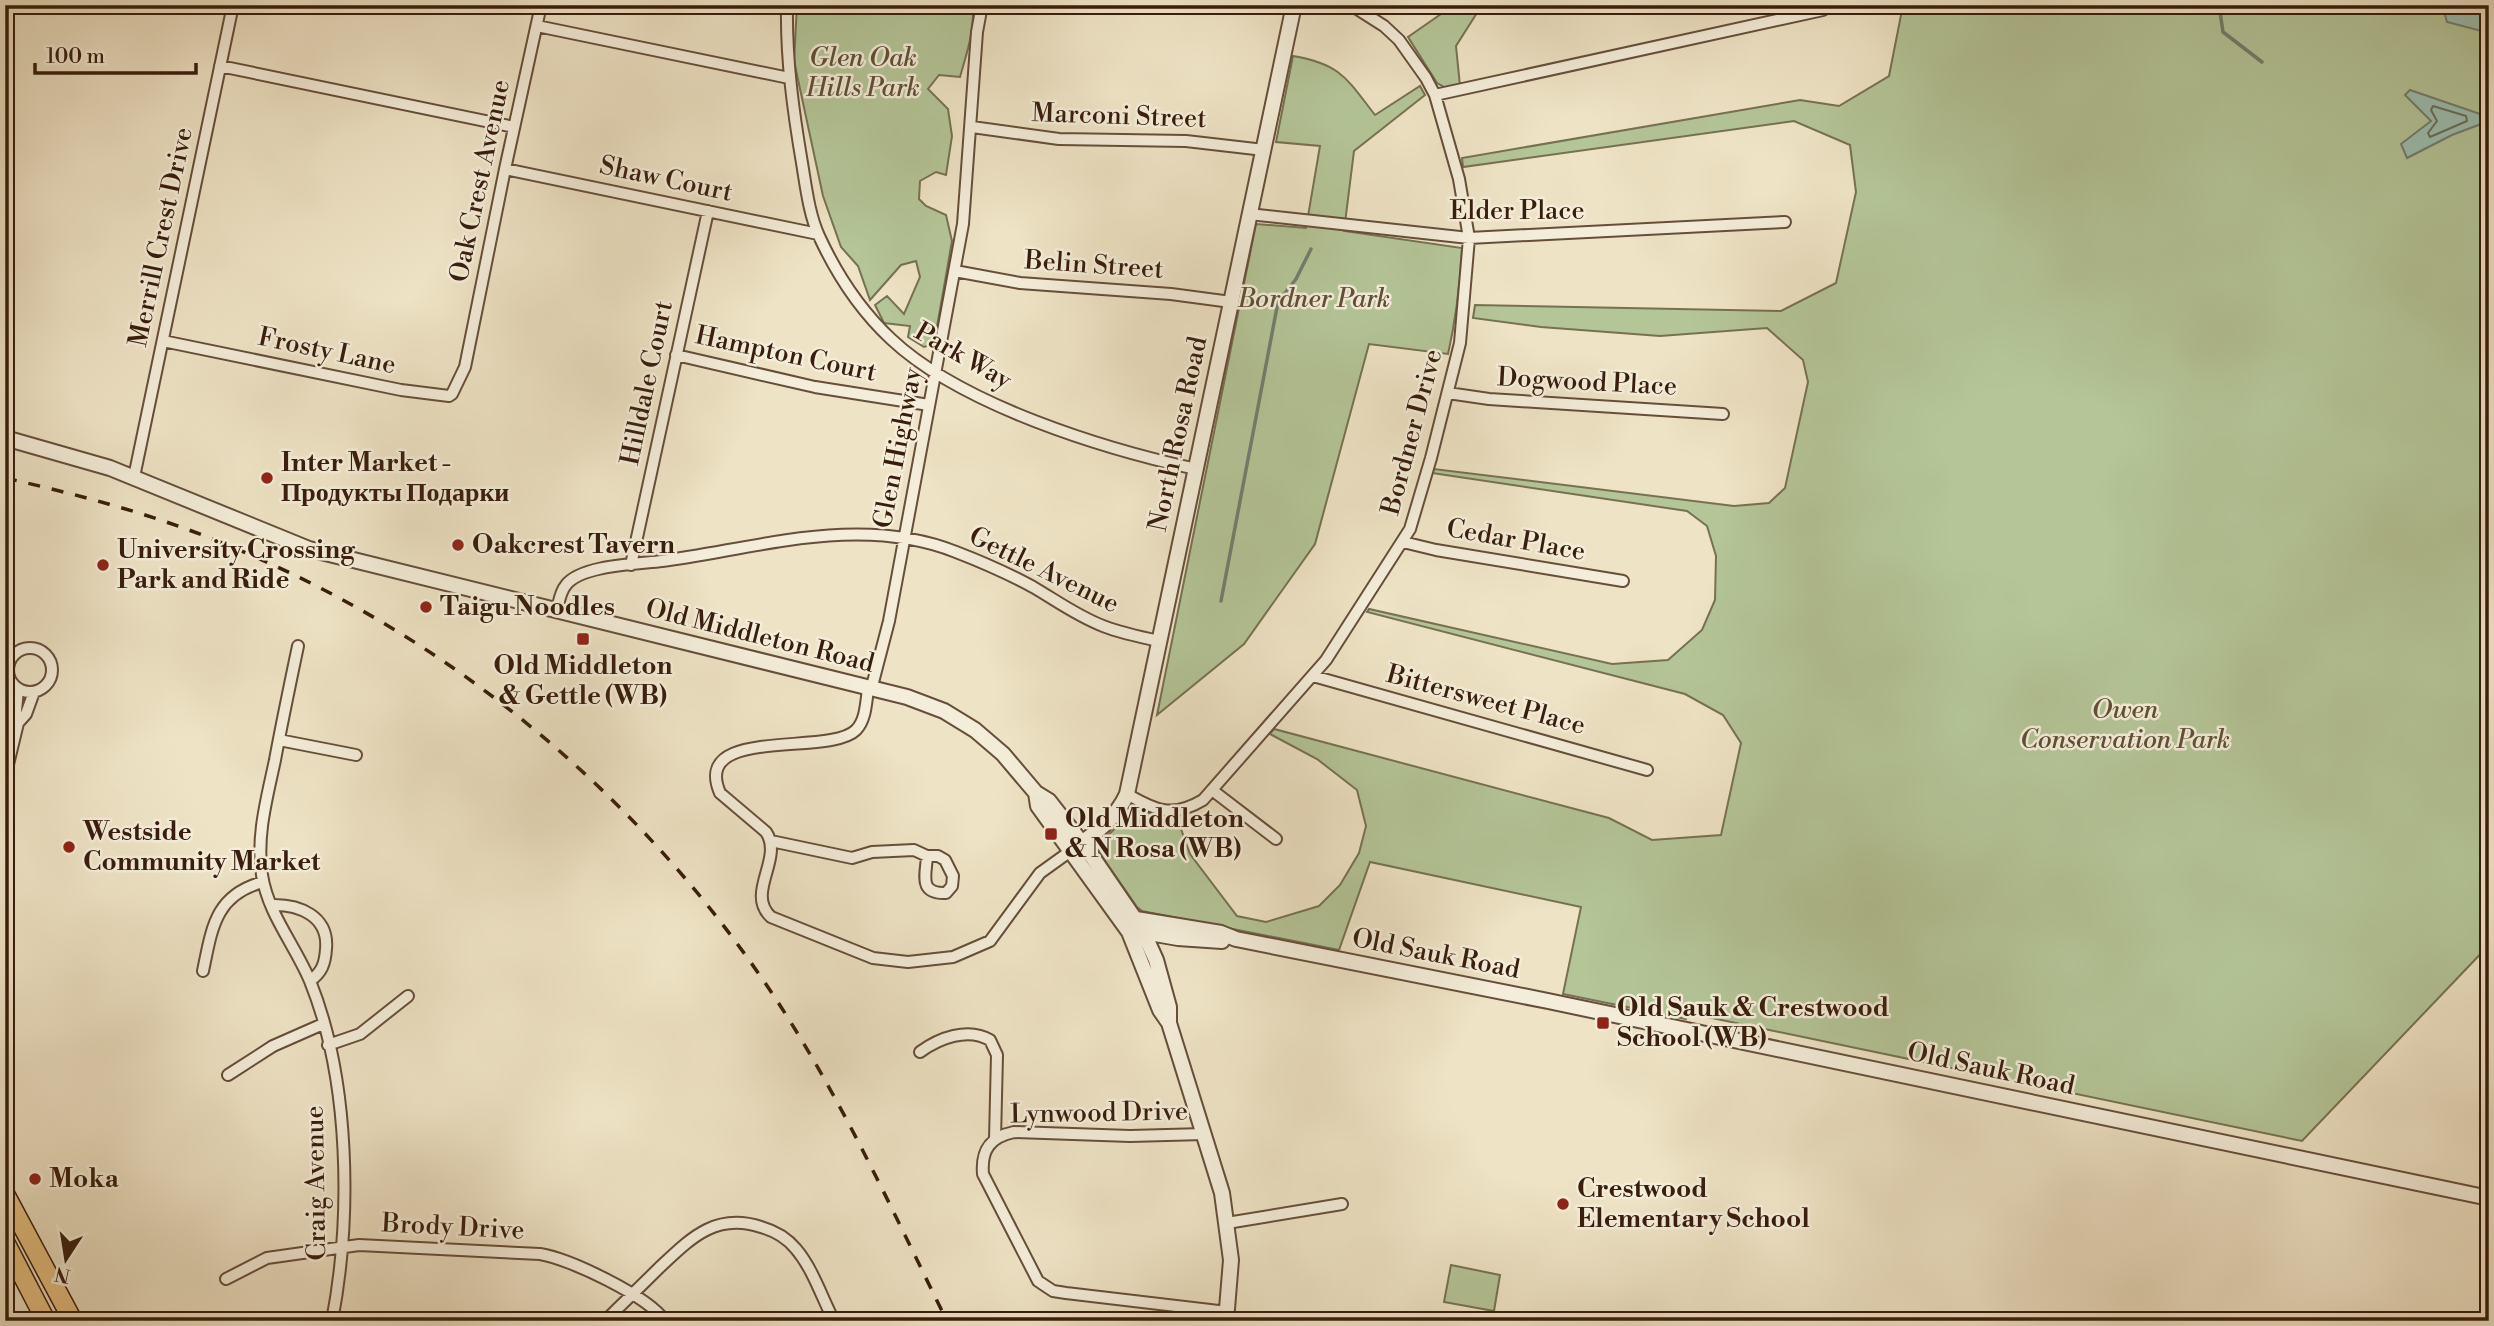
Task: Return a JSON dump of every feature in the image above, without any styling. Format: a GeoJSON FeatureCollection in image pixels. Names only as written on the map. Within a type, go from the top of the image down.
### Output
{"type":"FeatureCollection","features":[{"type":"Feature","properties":{"kind":"main road"},"geometry":{"type":"LineString","coordinates":[[5,1194],[73,1321]]}},
{"type":"Feature","properties":{"kind":"main road"},"geometry":{"type":"LineString","coordinates":[[5,1228],[31,1264],[45,1269]]}},
{"type":"Feature","properties":{"kind":"main road"},"geometry":{"type":"LineString","coordinates":[[5,1242],[46,1321]]}},
{"type":"Feature","properties":{"kind":"street","name":"Merrill Crest Drive"},"geometry":{"type":"LineString","coordinates":[[134,477],[233,5]]}},
{"type":"Feature","properties":{"kind":"street","name":"Oak Crest Avenue"},"geometry":{"type":"LineString","coordinates":[[465,367],[541,5]]}},
{"type":"Feature","properties":{"kind":"street","name":"Park Way"},"geometry":{"type":"LineString","coordinates":[[787,5],[789,78],[806,185],[818,234],[835,266],[871,319],[893,341],[935,373],[1008,410],[1133,453],[1196,468]]}},
{"type":"Feature","properties":{"kind":"street","name":"Glen Highway"},"geometry":{"type":"LineString","coordinates":[[771,841],[766,832],[720,793],[716,776],[724,757],[741,750],[814,744],[846,737],[860,725],[888,621],[963,224],[982,5]]}},
{"type":"Feature","properties":{"kind":"street","name":"North Rosa Road"},"geometry":{"type":"LineString","coordinates":[[1077,847],[1113,817],[1127,794],[1294,5]]}},
{"type":"Feature","properties":{"kind":"street","name":"Bordner Drive"},"geometry":{"type":"LineString","coordinates":[[1127,794],[1151,807],[1163,810],[1180,811],[1203,800],[1313,676],[1343,637],[1410,529],[1460,343],[1469,238],[1459,179],[1435,95],[1399,40],[1384,26],[1351,5]]}},
{"type":"Feature","properties":{"kind":"street"},"geometry":{"type":"LineString","coordinates":[[1435,95],[1822,10]]}},
{"type":"Feature","properties":{"kind":"street"},"geometry":{"type":"LineString","coordinates":[[537,26],[789,78]]}},
{"type":"Feature","properties":{"kind":"street"},"geometry":{"type":"LineString","coordinates":[[220,65],[514,127]]}},
{"type":"Feature","properties":{"kind":"street","name":"Marconi Street"},"geometry":{"type":"LineString","coordinates":[[972,127],[1059,139],[1186,141],[1264,149]]}},
{"type":"Feature","properties":{"kind":"street","name":"Shaw Court"},"geometry":{"type":"LineString","coordinates":[[505,169],[818,234]]}},
{"type":"Feature","properties":{"kind":"street","name":"Hilldale Court"},"geometry":{"type":"LineString","coordinates":[[631,565],[708,211]]}},
{"type":"Feature","properties":{"kind":"street","name":"Elder Place"},"geometry":{"type":"LineString","coordinates":[[1250,214],[1469,238],[1785,222]]}},
{"type":"Feature","properties":{"kind":"street","name":"Belin Street"},"geometry":{"type":"LineString","coordinates":[[955,271],[1020,283],[1171,294],[1231,302]]}},
{"type":"Feature","properties":{"kind":"street","name":"Frosty Lane"},"geometry":{"type":"LineString","coordinates":[[163,341],[441,396],[452,394],[465,367]]}},
{"type":"Feature","properties":{"kind":"street","name":"Hampton Court"},"geometry":{"type":"LineString","coordinates":[[676,355],[815,387],[929,405]]}},
{"type":"Feature","properties":{"kind":"street","name":"Dogwood Place"},"geometry":{"type":"LineString","coordinates":[[1448,393],[1489,399],[1723,414]]}},
{"type":"Feature","properties":{"kind":"street","name":"Old Middleton Road"},"geometry":{"type":"LineString","coordinates":[[5,438],[134,477],[309,549],[869,689],[926,704],[960,719],[989,740],[1036,793],[1049,801],[1077,847],[1136,927],[1156,960],[1169,1007],[1169,1023]]}},
{"type":"Feature","properties":{"kind":"street","name":"Gettle Avenue"},"geometry":{"type":"LineString","coordinates":[[557,610],[564,587],[570,580],[596,570],[817,535],[904,538],[954,551],[998,570],[1102,626],[1159,640]]}},
{"type":"Feature","properties":{"kind":"street","name":"Cedar Place"},"geometry":{"type":"LineString","coordinates":[[1403,542],[1436,550],[1623,581]]}},
{"type":"Feature","properties":{"kind":"street","name":"Craig Avenue"},"geometry":{"type":"LineString","coordinates":[[298,646],[261,825],[264,882],[271,905],[310,981],[328,1045],[340,1116],[344,1179],[342,1248],[332,1321]]}},
{"type":"Feature","properties":{"kind":"street"},"geometry":{"type":"LineString","coordinates":[[18,723],[26,714],[34,692],[49,681],[52,670],[48,658],[39,650],[27,649],[8,658],[7,672],[18,689],[34,692]]}},
{"type":"Feature","properties":{"kind":"street","name":"Bittersweet Place"},"geometry":{"type":"LineString","coordinates":[[1313,676],[1647,770]]}},
{"type":"Feature","properties":{"kind":"street"},"geometry":{"type":"LineString","coordinates":[[5,776],[18,723],[18,689]]}},
{"type":"Feature","properties":{"kind":"street"},"geometry":{"type":"LineString","coordinates":[[279,740],[356,755]]}},
{"type":"Feature","properties":{"kind":"street"},"geometry":{"type":"LineString","coordinates":[[1212,790],[1276,839]]}},
{"type":"Feature","properties":{"kind":"street"},"geometry":{"type":"LineString","coordinates":[[928,856],[914,850],[872,852],[852,858],[771,841],[772,856],[761,899],[766,912],[777,920],[864,955],[899,962],[953,957],[990,941],[1040,873],[1077,847]]}},
{"type":"Feature","properties":{"kind":"street"},"geometry":{"type":"LineString","coordinates":[[203,971],[214,922],[221,909],[237,892],[264,882]]}},
{"type":"Feature","properties":{"kind":"street"},"geometry":{"type":"LineString","coordinates":[[271,905],[285,904],[302,909],[313,914],[323,925],[327,938],[324,964],[320,973],[310,981]]}},
{"type":"Feature","properties":{"kind":"street","name":"Old Middleton Road"},"geometry":{"type":"LineString","coordinates":[[1136,927],[1160,1010],[1169,1023],[1215,1165],[1227,1223],[1231,1261],[1227,1316]]}},
{"type":"Feature","properties":{"kind":"street","name":"Old Sauk Road"},"geometry":{"type":"LineString","coordinates":[[1136,927],[1178,938],[1219,942],[1236,939]]}},
{"type":"Feature","properties":{"kind":"street","name":"Old Sauk Road"},"geometry":{"type":"LineString","coordinates":[[1136,927],[1221,933],[1236,939],[1491,989],[2489,1198]]}},
{"type":"Feature","properties":{"kind":"street"},"geometry":{"type":"LineString","coordinates":[[1156,960],[1167,943],[1178,938]]}},
{"type":"Feature","properties":{"kind":"street"},"geometry":{"type":"LineString","coordinates":[[328,1045],[360,1034],[408,996]]}},
{"type":"Feature","properties":{"kind":"street"},"geometry":{"type":"LineString","coordinates":[[228,1075],[273,1046],[323,1024]]}},
{"type":"Feature","properties":{"kind":"street"},"geometry":{"type":"LineString","coordinates":[[920,1052],[930,1044],[951,1036],[980,1036],[990,1040],[997,1055],[995,1139],[984,1155],[983,1174],[1038,1281],[1044,1287],[1066,1293],[1227,1316]]}},
{"type":"Feature","properties":{"kind":"street","name":"Lynwood Drive"},"geometry":{"type":"LineString","coordinates":[[995,1139],[1014,1132],[1130,1136],[1204,1134]]}},
{"type":"Feature","properties":{"kind":"street"},"geometry":{"type":"LineString","coordinates":[[1227,1223],[1342,1205]]}},
{"type":"Feature","properties":{"kind":"street"},"geometry":{"type":"LineString","coordinates":[[605,1321],[691,1238],[723,1223],[739,1223],[773,1230],[796,1249],[834,1321]]}},
{"type":"Feature","properties":{"kind":"street","name":"Brody Drive"},"geometry":{"type":"LineString","coordinates":[[226,1279],[267,1258],[359,1245],[540,1254],[563,1259],[600,1276],[665,1321]]}},
{"type":"Feature","properties":{"kind":"green space","name":"Glen Oak Hills Park"},"geometry":{"type":"Polygon","coordinates":[[[797,5],[972,5],[972,32],[960,77],[939,75],[928,89],[948,109],[952,136],[946,175],[936,172],[920,181],[919,199],[926,206],[946,215],[952,241],[934,344],[924,347],[908,337],[910,326],[884,323],[875,305],[887,296],[904,314],[920,277],[916,261],[901,265],[870,300],[858,266],[841,247],[823,196],[794,61],[797,5]]]}},
{"type":"Feature","properties":{"kind":"green space"},"geometry":{"type":"Polygon","coordinates":[[[1454,5],[1482,5],[1456,46],[1460,86],[1446,88],[1437,83],[1408,37],[1454,5]]]}},
{"type":"Feature","properties":{"kind":"green space","name":"Owen Conservation Park"},"geometry":{"type":"Polygon","coordinates":[[[1903,5],[2489,5],[2489,945],[2302,1141],[1688,1013],[1686,1019],[1563,994],[1581,907],[1370,862],[1339,950],[1142,911],[1099,852],[1100,843],[1134,810],[1142,810],[1161,818],[1177,818],[1190,854],[1237,916],[1266,922],[1319,906],[1340,885],[1359,853],[1366,826],[1357,790],[1317,759],[1270,734],[1274,729],[1609,818],[1652,840],[1721,835],[1741,743],[1723,715],[1685,694],[1367,612],[1369,609],[1612,664],[1668,660],[1702,630],[1715,600],[1716,556],[1707,526],[1687,511],[1432,473],[1434,469],[1734,506],[1769,503],[1785,488],[1808,382],[1803,360],[1767,328],[1660,336],[1541,327],[1473,318],[1475,305],[1781,311],[1836,283],[1856,192],[1850,145],[1794,121],[1463,167],[1462,158],[1800,100],[1839,106],[1889,76],[1903,5]]]}},
{"type":"Feature","properties":{"kind":"green space","name":"Bordner Park"},"geometry":{"type":"Polygon","coordinates":[[[1293,56],[1322,64],[1342,75],[1375,115],[1420,86],[1425,95],[1354,151],[1344,231],[1462,248],[1451,341],[1448,354],[1369,344],[1315,544],[1244,644],[1157,715],[1256,224],[1306,228],[1320,146],[1276,142],[1293,56]]]}},
{"type":"Feature","properties":{"kind":"green space"},"geometry":{"type":"Polygon","coordinates":[[[1451,1265],[1500,1275],[1494,1311],[1444,1302],[1451,1265]]]}},
{"type":"Feature","properties":{"kind":"water"},"geometry":{"type":"Polygon","coordinates":[[[2442,5],[2489,5],[2489,33],[2447,22],[2442,5]]]}},
{"type":"Feature","properties":{"kind":"water"},"geometry":{"type":"Polygon","coordinates":[[[2410,90],[2489,117],[2489,121],[2452,135],[2407,158],[2401,144],[2431,121],[2405,95],[2410,90]]]}},
{"type":"Feature","properties":{"kind":"waterway"},"geometry":{"type":"LineString","coordinates":[[2219,5],[2223,32],[2262,62]]}},
{"type":"Feature","properties":{"kind":"waterway"},"geometry":{"type":"LineString","coordinates":[[1221,601],[1278,302],[1296,279],[1311,249]]}},
{"type":"Feature","properties":{"kind":"railway"},"geometry":{"type":"LineString","coordinates":[[5,478],[173,524],[307,581],[383,623],[456,670],[526,722],[591,780],[652,841],[709,907],[788,1018],[860,1145],[947,1321]]}},
{"type":"Feature","properties":{"kind":"place","name":"Inter Market - Продукты Подарки"},"geometry":{"type":"Point","coordinates":[267,478]}},
{"type":"Feature","properties":{"kind":"place","name":"Oakcrest Tavern"},"geometry":{"type":"Point","coordinates":[458,545]}},
{"type":"Feature","properties":{"kind":"place","name":"University Crossing Park and Ride"},"geometry":{"type":"Point","coordinates":[103,565]}},
{"type":"Feature","properties":{"kind":"place","name":"Taigu Noodles"},"geometry":{"type":"Point","coordinates":[426,607]}},
{"type":"Feature","properties":{"kind":"place","name":"Old Middleton & Gettle (WB)"},"geometry":{"type":"Point","coordinates":[583,639]}},
{"type":"Feature","properties":{"kind":"place","name":"Old Middleton & N Rosa (WB)"},"geometry":{"type":"Point","coordinates":[1051,834]}},
{"type":"Feature","properties":{"kind":"place","name":"Westside Community Market"},"geometry":{"type":"Point","coordinates":[69,847]}},
{"type":"Feature","properties":{"kind":"place","name":"Old Sauk & Crestwood School (WB)"},"geometry":{"type":"Point","coordinates":[1603,1023]}},
{"type":"Feature","properties":{"kind":"place","name":"Moka"},"geometry":{"type":"Point","coordinates":[35,1179]}},
{"type":"Feature","properties":{"kind":"place","name":"Crestwood Elementary School"},"geometry":{"type":"Point","coordinates":[1563,1204]}}]}
